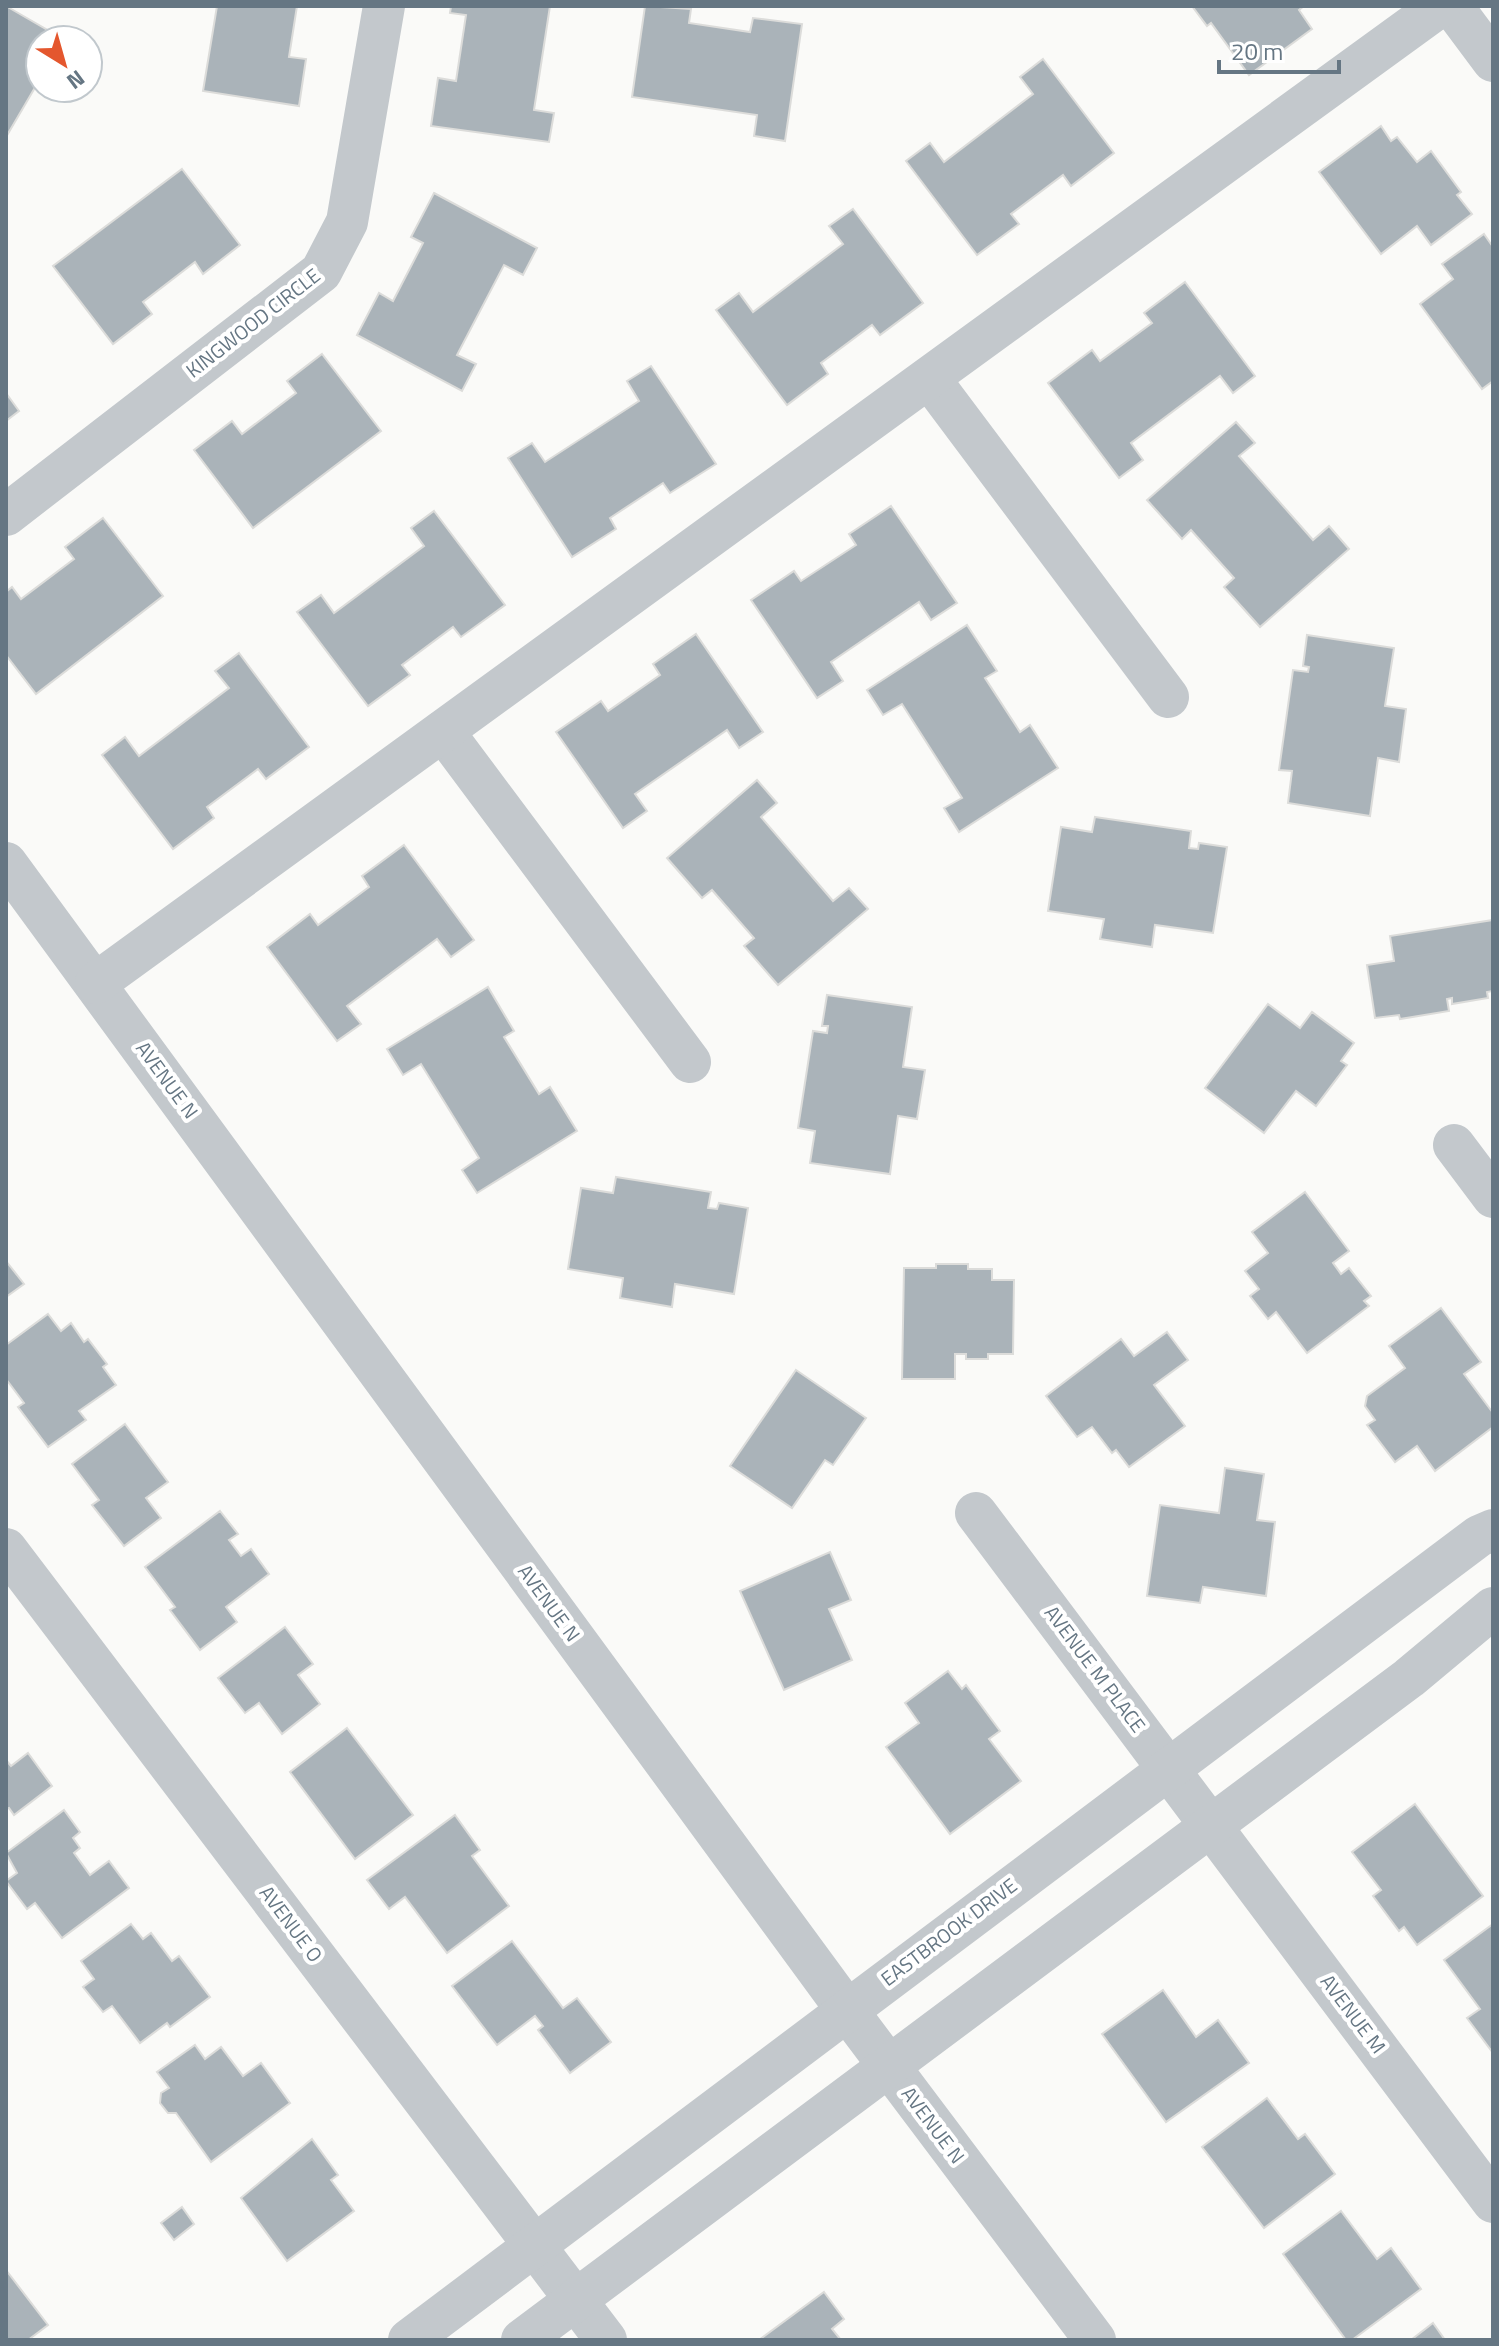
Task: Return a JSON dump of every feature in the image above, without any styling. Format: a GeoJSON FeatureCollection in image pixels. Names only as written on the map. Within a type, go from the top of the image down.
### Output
{"type":"FeatureCollection","features":[{"type":"Feature","properties":{"kind":"street","name":"KINGWOOD CIRCLE"},"geometry":{"type":"LineString","coordinates":[[6,515],[321,272],[347,222],[384,6]]}},
{"type":"Feature","properties":{"kind":"street"},"geometry":{"type":"LineString","coordinates":[[96,983],[1440,6]]}},
{"type":"Feature","properties":{"kind":"street"},"geometry":{"type":"LineString","coordinates":[[1452,6],[1493,61]]}},
{"type":"Feature","properties":{"kind":"street"},"geometry":{"type":"LineString","coordinates":[[929,378],[1168,697]]}},
{"type":"Feature","properties":{"kind":"street"},"geometry":{"type":"LineString","coordinates":[[443,731],[690,1062]]}},
{"type":"Feature","properties":{"kind":"street","name":"AVENUE N"},"geometry":{"type":"LineString","coordinates":[[6,863],[846,2009],[1095,2340]]}},
{"type":"Feature","properties":{"kind":"street"},"geometry":{"type":"LineString","coordinates":[[1454,1145],[1493,1197]]}},
{"type":"Feature","properties":{"kind":"street","name":"AVENUE M PLACE"},"geometry":{"type":"LineString","coordinates":[[976,1513],[1213,1825]]}},
{"type":"Feature","properties":{"kind":"street","name":"EASTBROOK DRIVE"},"geometry":{"type":"LineString","coordinates":[[409,2340],[1479,1536],[1493,1530]]}},
{"type":"Feature","properties":{"kind":"street","name":"AVENUE O"},"geometry":{"type":"LineString","coordinates":[[6,1549],[606,2340]]}},
{"type":"Feature","properties":{"kind":"street"},"geometry":{"type":"LineString","coordinates":[[522,2340],[1409,1678],[1493,1608]]}},
{"type":"Feature","properties":{"kind":"street","name":"AVENUE M"},"geometry":{"type":"LineString","coordinates":[[1213,1825],[1493,2202]]}},
{"type":"Feature","properties":{"kind":"building"},"geometry":{"type":"Polygon","coordinates":[[[6,6],[37,24],[24,24],[25,104],[6,137],[6,6]]]}},
{"type":"Feature","properties":{"kind":"building"},"geometry":{"type":"Polygon","coordinates":[[[217,6],[297,6],[289,57],[306,59],[299,106],[203,91],[217,6]]]}},
{"type":"Feature","properties":{"kind":"building"},"geometry":{"type":"Polygon","coordinates":[[[451,6],[550,6],[534,110],[554,113],[549,142],[431,126],[438,78],[456,81],[466,15],[450,13],[451,6]]]}},
{"type":"Feature","properties":{"kind":"building"},"geometry":{"type":"Polygon","coordinates":[[[645,6],[691,9],[689,23],[750,32],[753,18],[802,24],[785,141],[754,136],[757,115],[632,97],[645,6]]]}},
{"type":"Feature","properties":{"kind":"building"},"geometry":{"type":"Polygon","coordinates":[[[1192,6],[1304,6],[1299,10],[1312,29],[1249,75],[1211,23],[1207,26],[1192,6]]]}},
{"type":"Feature","properties":{"kind":"building"},"geometry":{"type":"Polygon","coordinates":[[[1043,59],[1114,153],[1071,186],[1063,175],[1011,214],[1019,224],[977,255],[906,161],[930,143],[944,162],[1033,94],[1020,77],[1043,59]]]}},
{"type":"Feature","properties":{"kind":"building"},"geometry":{"type":"Polygon","coordinates":[[[1381,126],[1391,141],[1397,137],[1417,162],[1431,151],[1461,192],[1457,195],[1472,214],[1431,245],[1417,226],[1381,254],[1319,172],[1381,126]]]}},
{"type":"Feature","properties":{"kind":"building"},"geometry":{"type":"Polygon","coordinates":[[[182,169],[240,245],[203,274],[195,262],[143,302],[152,314],[113,344],[53,266],[182,169]]]}},
{"type":"Feature","properties":{"kind":"building"},"geometry":{"type":"Polygon","coordinates":[[[434,193],[537,248],[523,275],[504,265],[457,355],[476,364],[462,391],[357,335],[379,293],[393,301],[423,243],[411,237],[434,193]]]}},
{"type":"Feature","properties":{"kind":"building"},"geometry":{"type":"Polygon","coordinates":[[[853,209],[923,303],[880,335],[872,325],[821,363],[828,374],[787,405],[716,310],[739,293],[753,312],[843,244],[829,226],[853,209]]]}},
{"type":"Feature","properties":{"kind":"building"},"geometry":{"type":"Polygon","coordinates":[[[1484,234],[1493,247],[1493,381],[1482,389],[1420,304],[1453,279],[1442,264],[1484,234]]]}},
{"type":"Feature","properties":{"kind":"building"},"geometry":{"type":"Polygon","coordinates":[[[1185,282],[1255,376],[1233,393],[1220,376],[1131,443],[1143,460],[1119,478],[1048,383],[1092,350],[1100,361],[1152,323],[1144,313],[1185,282]]]}},
{"type":"Feature","properties":{"kind":"building"},"geometry":{"type":"Polygon","coordinates":[[[322,354],[381,431],[253,528],[194,450],[232,421],[242,434],[296,393],[287,381],[322,354]]]}},
{"type":"Feature","properties":{"kind":"building"},"geometry":{"type":"Polygon","coordinates":[[[651,366],[716,464],[670,493],[663,483],[610,518],[616,529],[572,557],[508,458],[532,443],[545,462],[639,401],[627,381],[651,366]]]}},
{"type":"Feature","properties":{"kind":"building"},"geometry":{"type":"Polygon","coordinates":[[[6,393],[19,411],[6,421],[6,393]]]}},
{"type":"Feature","properties":{"kind":"building"},"geometry":{"type":"Polygon","coordinates":[[[1236,422],[1255,443],[1239,456],[1313,540],[1329,526],[1349,549],[1260,627],[1224,587],[1234,578],[1191,530],[1182,539],[1147,500],[1236,422]]]}},
{"type":"Feature","properties":{"kind":"building"},"geometry":{"type":"Polygon","coordinates":[[[891,506],[957,603],[931,620],[919,602],[831,662],[843,681],[817,698],[751,600],[794,571],[801,581],[856,545],[849,534],[891,506]]]}},
{"type":"Feature","properties":{"kind":"building"},"geometry":{"type":"Polygon","coordinates":[[[434,511],[505,605],[461,637],[453,627],[402,665],[410,675],[368,706],[297,612],[321,595],[334,613],[424,546],[411,528],[434,511]]]}},
{"type":"Feature","properties":{"kind":"building"},"geometry":{"type":"Polygon","coordinates":[[[103,518],[163,596],[36,694],[6,655],[6,592],[12,587],[21,599],[74,559],[65,547],[103,518]]]}},
{"type":"Feature","properties":{"kind":"building"},"geometry":{"type":"Polygon","coordinates":[[[967,625],[997,671],[985,678],[1020,732],[1030,725],[1058,768],[959,832],[944,808],[962,798],[902,704],[883,715],[867,690],[967,625]]]}},
{"type":"Feature","properties":{"kind":"building"},"geometry":{"type":"Polygon","coordinates":[[[696,634],[763,732],[739,748],[727,730],[635,794],[647,811],[623,828],[556,732],[601,701],[608,711],[660,675],[653,664],[696,634]]]}},
{"type":"Feature","properties":{"kind":"building"},"geometry":{"type":"Polygon","coordinates":[[[1307,635],[1394,648],[1385,706],[1406,709],[1399,762],[1378,758],[1370,816],[1288,803],[1292,771],[1279,770],[1293,670],[1308,672],[1309,667],[1303,666],[1307,635]]]}},
{"type":"Feature","properties":{"kind":"building"},"geometry":{"type":"Polygon","coordinates":[[[239,653],[309,747],[266,779],[258,769],[207,807],[214,818],[173,849],[102,755],[125,737],[139,756],[229,688],[215,671],[239,653]]]}},
{"type":"Feature","properties":{"kind":"building"},"geometry":{"type":"Polygon","coordinates":[[[757,780],[777,803],[761,817],[833,901],[849,888],[868,909],[778,985],[744,946],[754,938],[712,890],[702,898],[667,858],[757,780]]]}},
{"type":"Feature","properties":{"kind":"building"},"geometry":{"type":"Polygon","coordinates":[[[1095,817],[1191,831],[1189,848],[1198,849],[1199,843],[1227,847],[1213,933],[1155,925],[1152,947],[1100,939],[1104,919],[1048,911],[1061,827],[1092,832],[1095,817]]]}},
{"type":"Feature","properties":{"kind":"building"},"geometry":{"type":"Polygon","coordinates":[[[404,845],[474,940],[451,957],[437,939],[347,1006],[361,1024],[337,1041],[267,947],[310,914],[318,925],[369,887],[362,876],[404,845]]]}},
{"type":"Feature","properties":{"kind":"building"},"geometry":{"type":"Polygon","coordinates":[[[1493,920],[1493,991],[1487,992],[1488,998],[1452,1004],[1452,998],[1447,999],[1449,1011],[1400,1019],[1399,1015],[1375,1018],[1367,965],[1394,961],[1390,936],[1493,920]]]}},
{"type":"Feature","properties":{"kind":"building"},"geometry":{"type":"Polygon","coordinates":[[[488,987],[514,1031],[504,1037],[539,1094],[550,1087],[577,1131],[477,1193],[462,1170],[479,1158],[421,1064],[403,1075],[387,1049],[488,987]]]}},
{"type":"Feature","properties":{"kind":"building"},"geometry":{"type":"Polygon","coordinates":[[[827,995],[912,1007],[903,1067],[925,1070],[917,1119],[898,1116],[890,1174],[810,1163],[815,1131],[798,1128],[813,1031],[827,1033],[828,1026],[822,1026],[827,995]]]}},
{"type":"Feature","properties":{"kind":"building"},"geometry":{"type":"Polygon","coordinates":[[[1268,1004],[1300,1028],[1312,1012],[1354,1043],[1341,1061],[1347,1065],[1316,1106],[1296,1091],[1264,1133],[1205,1088],[1268,1004]]]}},
{"type":"Feature","properties":{"kind":"building"},"geometry":{"type":"Polygon","coordinates":[[[616,1177],[711,1192],[708,1208],[717,1209],[719,1203],[748,1208],[734,1294],[675,1284],[672,1307],[620,1298],[623,1278],[568,1269],[581,1188],[613,1193],[616,1177]]]}},
{"type":"Feature","properties":{"kind":"building"},"geometry":{"type":"Polygon","coordinates":[[[1305,1192],[1349,1251],[1333,1263],[1341,1274],[1349,1268],[1371,1296],[1364,1301],[1369,1306],[1307,1353],[1276,1312],[1268,1319],[1250,1296],[1259,1289],[1245,1271],[1268,1253],[1252,1232],[1305,1192]]]}},
{"type":"Feature","properties":{"kind":"building"},"geometry":{"type":"Polygon","coordinates":[[[6,1261],[24,1284],[6,1297],[6,1261]]]}},
{"type":"Feature","properties":{"kind":"building"},"geometry":{"type":"Polygon","coordinates":[[[936,1264],[968,1264],[968,1269],[992,1269],[992,1280],[1014,1280],[1013,1354],[988,1354],[988,1359],[966,1359],[966,1354],[955,1354],[955,1379],[902,1379],[904,1268],[936,1268],[936,1264]]]}},
{"type":"Feature","properties":{"kind":"building"},"geometry":{"type":"Polygon","coordinates":[[[1441,1308],[1481,1362],[1464,1374],[1493,1413],[1493,1427],[1435,1471],[1417,1446],[1395,1462],[1367,1425],[1375,1420],[1365,1406],[1367,1396],[1405,1368],[1389,1346],[1441,1308]]]}},
{"type":"Feature","properties":{"kind":"building"},"geometry":{"type":"Polygon","coordinates":[[[48,1314],[61,1331],[71,1323],[84,1342],[88,1339],[107,1364],[103,1367],[116,1385],[79,1411],[86,1420],[48,1447],[18,1407],[24,1403],[6,1379],[6,1345],[48,1314]]]}},
{"type":"Feature","properties":{"kind":"building"},"geometry":{"type":"Polygon","coordinates":[[[1167,1332],[1188,1360],[1154,1385],[1185,1426],[1129,1467],[1116,1450],[1112,1453],[1092,1427],[1077,1437],[1046,1396],[1121,1339],[1134,1356],[1167,1332]]]}},
{"type":"Feature","properties":{"kind":"building"},"geometry":{"type":"Polygon","coordinates":[[[796,1370],[866,1418],[833,1465],[825,1460],[792,1508],[730,1466],[796,1370]]]}},
{"type":"Feature","properties":{"kind":"building"},"geometry":{"type":"Polygon","coordinates":[[[125,1424],[168,1482],[146,1498],[161,1518],[124,1546],[92,1505],[99,1500],[72,1464],[125,1424]]]}},
{"type":"Feature","properties":{"kind":"building"},"geometry":{"type":"Polygon","coordinates":[[[1225,1468],[1264,1474],[1257,1520],[1275,1522],[1266,1596],[1203,1587],[1200,1603],[1147,1596],[1160,1505],[1219,1513],[1225,1468]]]}},
{"type":"Feature","properties":{"kind":"building"},"geometry":{"type":"Polygon","coordinates":[[[220,1511],[238,1534],[229,1540],[241,1556],[251,1549],[269,1574],[226,1607],[237,1622],[200,1650],[170,1610],[175,1607],[145,1567],[220,1511]]]}},
{"type":"Feature","properties":{"kind":"building"},"geometry":{"type":"Polygon","coordinates":[[[830,1552],[851,1600],[829,1609],[852,1660],[784,1690],[740,1591],[830,1552]]]}},
{"type":"Feature","properties":{"kind":"building"},"geometry":{"type":"Polygon","coordinates":[[[285,1627],[313,1664],[298,1675],[320,1704],[282,1734],[259,1703],[245,1713],[218,1678],[285,1627]]]}},
{"type":"Feature","properties":{"kind":"building"},"geometry":{"type":"Polygon","coordinates":[[[948,1671],[962,1689],[966,1685],[1000,1731],[989,1739],[1021,1781],[950,1834],[886,1747],[919,1723],[905,1703],[948,1671]]]}},
{"type":"Feature","properties":{"kind":"building"},"geometry":{"type":"Polygon","coordinates":[[[347,1728],[413,1815],[355,1859],[290,1772],[347,1728]]]}},
{"type":"Feature","properties":{"kind":"building"},"geometry":{"type":"Polygon","coordinates":[[[28,1753],[52,1786],[14,1815],[9,1808],[6,1809],[6,1760],[11,1766],[28,1753]]]}},
{"type":"Feature","properties":{"kind":"building"},"geometry":{"type":"Polygon","coordinates":[[[1415,1804],[1483,1896],[1417,1945],[1404,1927],[1399,1931],[1373,1896],[1381,1890],[1352,1852],[1415,1804]]]}},
{"type":"Feature","properties":{"kind":"building"},"geometry":{"type":"Polygon","coordinates":[[[64,1810],[80,1832],[73,1838],[80,1848],[74,1853],[90,1875],[109,1861],[129,1888],[62,1938],[35,1903],[27,1909],[6,1881],[17,1873],[6,1853],[64,1810]]]}},
{"type":"Feature","properties":{"kind":"building"},"geometry":{"type":"Polygon","coordinates":[[[455,1815],[480,1850],[472,1856],[509,1906],[447,1953],[405,1897],[389,1909],[367,1880],[455,1815]]]}},
{"type":"Feature","properties":{"kind":"building"},"geometry":{"type":"Polygon","coordinates":[[[131,1924],[143,1939],[151,1933],[172,1961],[179,1956],[210,1997],[170,2027],[167,2023],[140,2043],[112,2006],[103,2012],[83,1987],[94,1979],[81,1961],[131,1924]]]}},
{"type":"Feature","properties":{"kind":"building"},"geometry":{"type":"Polygon","coordinates":[[[1493,1924],[1493,2053],[1467,2018],[1480,2009],[1444,1960],[1493,1924]]]}},
{"type":"Feature","properties":{"kind":"building"},"geometry":{"type":"Polygon","coordinates":[[[512,1941],[563,2008],[577,1998],[611,2042],[570,2073],[538,2030],[543,2026],[535,2016],[497,2045],[452,1986],[512,1941]]]}},
{"type":"Feature","properties":{"kind":"building"},"geometry":{"type":"Polygon","coordinates":[[[1163,1990],[1196,2037],[1218,2020],[1249,2063],[1166,2122],[1102,2034],[1163,1990]]]}},
{"type":"Feature","properties":{"kind":"building"},"geometry":{"type":"Polygon","coordinates":[[[195,2045],[205,2059],[221,2047],[243,2076],[261,2063],[290,2103],[211,2162],[176,2113],[168,2113],[160,2103],[161,2093],[169,2088],[157,2072],[195,2045]]]}},
{"type":"Feature","properties":{"kind":"building"},"geometry":{"type":"Polygon","coordinates":[[[1267,2098],[1298,2139],[1305,2134],[1335,2174],[1264,2228],[1202,2147],[1267,2098]]]}},
{"type":"Feature","properties":{"kind":"building"},"geometry":{"type":"Polygon","coordinates":[[[312,2139],[338,2175],[331,2180],[354,2211],[287,2261],[241,2198],[312,2139]]]}},
{"type":"Feature","properties":{"kind":"building"},"geometry":{"type":"Polygon","coordinates":[[[182,2207],[194,2224],[174,2240],[161,2223],[182,2207]]]}},
{"type":"Feature","properties":{"kind":"building"},"geometry":{"type":"Polygon","coordinates":[[[1341,2211],[1377,2259],[1391,2248],[1421,2289],[1352,2340],[1346,2340],[1283,2254],[1341,2211]]]}},
{"type":"Feature","properties":{"kind":"building"},"geometry":{"type":"Polygon","coordinates":[[[6,2270],[48,2325],[28,2340],[6,2340],[6,2270]]]}},
{"type":"Feature","properties":{"kind":"building"},"geometry":{"type":"Polygon","coordinates":[[[824,2292],[844,2319],[832,2329],[841,2340],[759,2340],[824,2292]]]}},
{"type":"Feature","properties":{"kind":"building"},"geometry":{"type":"Polygon","coordinates":[[[1433,2323],[1445,2340],[1411,2340],[1433,2323]]]}}]}
